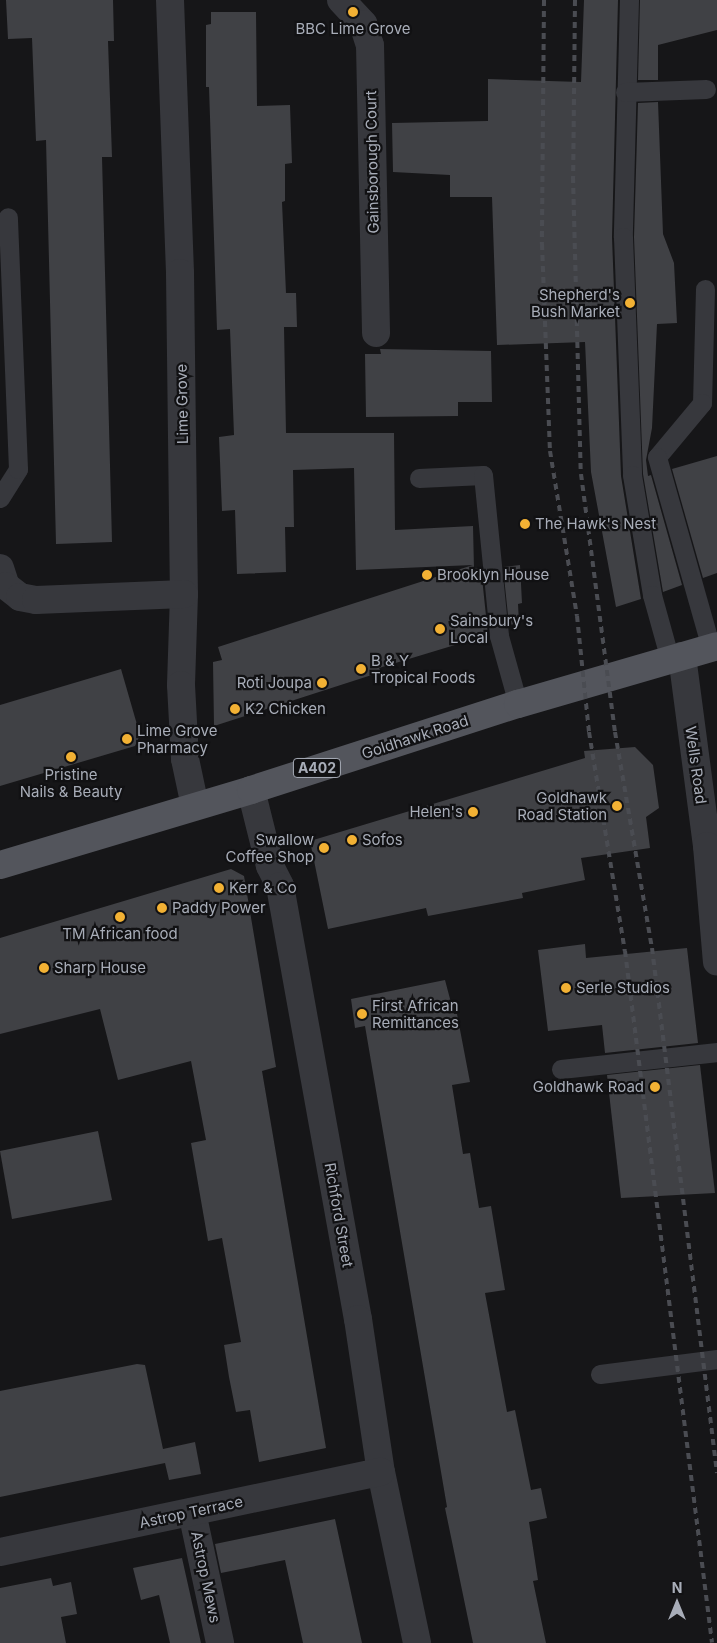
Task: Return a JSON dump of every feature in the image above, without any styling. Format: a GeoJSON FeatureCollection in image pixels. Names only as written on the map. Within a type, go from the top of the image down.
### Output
{"type":"FeatureCollection","features":[{"type":"Feature","properties":{"kind":"main road","name":"Goldhawk Road"},"geometry":{"type":"LineString","coordinates":[[0,865],[251,790],[518,704],[714,647]]}},
{"type":"Feature","properties":{"kind":"street","name":"Lime Grove"},"geometry":{"type":"LineString","coordinates":[[170,0],[180,274],[184,594],[181,684],[184,748],[195,806]]}},
{"type":"Feature","properties":{"kind":"street","name":"Gainsborough Court"},"geometry":{"type":"LineString","coordinates":[[341,0],[363,24],[370,45],[376,333]]}},
{"type":"Feature","properties":{"kind":"street"},"geometry":{"type":"LineString","coordinates":[[0,568],[6,586],[20,597],[36,600],[184,594]]}},
{"type":"Feature","properties":{"kind":"street","name":"Wells Road"},"geometry":{"type":"LineString","coordinates":[[676,658],[707,846],[717,956]]}},
{"type":"Feature","properties":{"kind":"street","name":"Richford Street"},"geometry":{"type":"LineString","coordinates":[[251,790],[270,866],[280,886],[358,1319],[381,1472],[417,1643]]}},
{"type":"Feature","properties":{"kind":"street","name":"Astrop Terrace"},"geometry":{"type":"LineString","coordinates":[[0,1552],[381,1472]]}},
{"type":"Feature","properties":{"kind":"street","name":"Astrop Mews"},"geometry":{"type":"LineString","coordinates":[[192,1512],[220,1643]]}},
{"type":"Feature","properties":{"kind":"lane"},"geometry":{"type":"LineString","coordinates":[[629,0],[623,237],[632,476],[652,595],[676,658]]}},
{"type":"Feature","properties":{"kind":"lane"},"geometry":{"type":"LineString","coordinates":[[626,92],[706,89]]}},
{"type":"Feature","properties":{"kind":"lane"},"geometry":{"type":"LineString","coordinates":[[0,498],[18,469],[8,217]]}},
{"type":"Feature","properties":{"kind":"lane"},"geometry":{"type":"LineString","coordinates":[[705,289],[702,403],[657,457],[714,647]]}},
{"type":"Feature","properties":{"kind":"lane"},"geometry":{"type":"LineString","coordinates":[[419,478],[483,476],[499,636],[518,704]]}},
{"type":"Feature","properties":{"kind":"lane"},"geometry":{"type":"LineString","coordinates":[[562,1069],[717,1052]]}},
{"type":"Feature","properties":{"kind":"lane"},"geometry":{"type":"LineString","coordinates":[[600,1374],[717,1359]]}},
{"type":"Feature","properties":{"kind":"building"},"geometry":{"type":"Polygon","coordinates":[[[6,0],[113,0],[114,41],[108,41],[112,157],[102,157],[112,542],[56,544],[46,140],[36,141],[32,38],[8,39],[6,0]]]}},
{"type":"Feature","properties":{"kind":"building"},"geometry":{"type":"Polygon","coordinates":[[[584,0],[618,0],[612,237],[621,476],[641,599],[616,607],[591,472],[585,342],[497,345],[492,197],[450,197],[450,175],[393,172],[392,123],[488,121],[488,79],[581,82],[584,0]]]}},
{"type":"Feature","properties":{"kind":"building"},"geometry":{"type":"Polygon","coordinates":[[[640,0],[717,0],[717,30],[658,45],[658,80],[638,80],[640,0]]]}},
{"type":"Feature","properties":{"kind":"building"},"geometry":{"type":"Polygon","coordinates":[[[211,12],[256,12],[257,106],[290,105],[292,163],[285,164],[285,201],[282,202],[286,293],[296,293],[297,327],[284,327],[286,433],[394,433],[395,530],[473,526],[474,569],[481,568],[488,635],[379,668],[381,672],[214,726],[213,662],[222,660],[218,647],[473,565],[356,570],[354,468],[293,470],[294,527],[285,527],[286,572],[237,574],[235,510],[222,511],[219,437],[234,435],[230,329],[217,330],[209,87],[206,87],[206,25],[211,24],[211,12]]]}},
{"type":"Feature","properties":{"kind":"building"},"geometry":{"type":"Polygon","coordinates":[[[658,102],[663,234],[674,263],[677,323],[657,324],[652,428],[646,460],[648,476],[651,475],[682,585],[663,592],[643,474],[634,237],[638,103],[658,102]]]}},
{"type":"Feature","properties":{"kind":"building"},"geometry":{"type":"Polygon","coordinates":[[[380,349],[491,351],[492,402],[458,402],[458,416],[366,417],[365,354],[381,354],[380,349]]]}},
{"type":"Feature","properties":{"kind":"building"},"geometry":{"type":"Polygon","coordinates":[[[717,456],[717,573],[703,578],[672,469],[717,456]]]}},
{"type":"Feature","properties":{"kind":"building"},"geometry":{"type":"Polygon","coordinates":[[[520,565],[522,603],[518,604],[519,623],[509,625],[503,567],[520,565]]]}},
{"type":"Feature","properties":{"kind":"building"},"geometry":{"type":"Polygon","coordinates":[[[121,669],[140,735],[135,746],[0,786],[0,705],[121,669]]]}},
{"type":"Feature","properties":{"kind":"building"},"geometry":{"type":"Polygon","coordinates":[[[635,747],[653,765],[659,808],[646,817],[650,848],[581,858],[585,880],[522,893],[523,898],[428,916],[426,908],[328,929],[310,841],[585,758],[584,751],[635,747]]]}},
{"type":"Feature","properties":{"kind":"building"},"geometry":{"type":"Polygon","coordinates":[[[231,869],[244,876],[276,1067],[262,1071],[326,1448],[259,1462],[250,1410],[236,1412],[229,1377],[224,1345],[241,1342],[222,1238],[208,1241],[191,1143],[206,1140],[191,1061],[118,1080],[100,1009],[0,1034],[0,938],[231,869]]]}},
{"type":"Feature","properties":{"kind":"building"},"geometry":{"type":"Polygon","coordinates":[[[585,944],[586,958],[687,948],[698,1043],[605,1053],[602,1025],[548,1031],[538,950],[585,944]]]}},
{"type":"Feature","properties":{"kind":"building"},"geometry":{"type":"Polygon","coordinates":[[[445,980],[454,1014],[457,1014],[470,1082],[452,1085],[463,1154],[470,1153],[479,1208],[491,1206],[505,1290],[485,1293],[507,1412],[515,1410],[531,1490],[541,1488],[547,1518],[529,1522],[538,1580],[533,1581],[546,1643],[473,1643],[445,1508],[447,1507],[365,1026],[355,1028],[351,999],[445,980]]]}},
{"type":"Feature","properties":{"kind":"building"},"geometry":{"type":"Polygon","coordinates":[[[700,1065],[715,1193],[621,1198],[607,1075],[700,1065]]]}},
{"type":"Feature","properties":{"kind":"building"},"geometry":{"type":"Polygon","coordinates":[[[98,1131],[112,1200],[12,1219],[0,1151],[98,1131]]]}},
{"type":"Feature","properties":{"kind":"building"},"geometry":{"type":"Polygon","coordinates":[[[137,1364],[145,1365],[163,1449],[195,1442],[201,1474],[169,1480],[165,1463],[0,1497],[0,1391],[137,1364]]]}},
{"type":"Feature","properties":{"kind":"building"},"geometry":{"type":"Polygon","coordinates":[[[335,1519],[362,1643],[303,1643],[285,1560],[221,1573],[215,1544],[335,1519]]]}},
{"type":"Feature","properties":{"kind":"building"},"geometry":{"type":"Polygon","coordinates":[[[182,1558],[201,1643],[170,1643],[159,1595],[141,1600],[133,1568],[182,1558]]]}},
{"type":"Feature","properties":{"kind":"building"},"geometry":{"type":"Polygon","coordinates":[[[51,1578],[53,1586],[71,1582],[77,1614],[61,1617],[66,1643],[0,1643],[0,1588],[51,1578]]]}},
{"type":"Feature","properties":{"kind":"railway"},"geometry":{"type":"LineString","coordinates":[[544,0],[542,244],[550,451],[577,616],[589,732],[625,951],[712,1643]]}},
{"type":"Feature","properties":{"kind":"railway"},"geometry":{"type":"LineString","coordinates":[[575,0],[573,177],[581,474],[615,732],[652,948],[717,1473]]}},
{"type":"Feature","properties":{"kind":"place","name":"BBC Lime Grove"},"geometry":{"type":"Point","coordinates":[353,12]}},
{"type":"Feature","properties":{"kind":"place","name":"Shepherd's Bush Market"},"geometry":{"type":"Point","coordinates":[630,303]}},
{"type":"Feature","properties":{"kind":"place","name":"The Hawk's Nest"},"geometry":{"type":"Point","coordinates":[525,524]}},
{"type":"Feature","properties":{"kind":"place","name":"Brooklyn House"},"geometry":{"type":"Point","coordinates":[427,575]}},
{"type":"Feature","properties":{"kind":"place","name":"Sainsbury's Local"},"geometry":{"type":"Point","coordinates":[440,629]}},
{"type":"Feature","properties":{"kind":"place","name":"B & Y Tropical Foods"},"geometry":{"type":"Point","coordinates":[361,669]}},
{"type":"Feature","properties":{"kind":"place","name":"Roti Joupa"},"geometry":{"type":"Point","coordinates":[322,683]}},
{"type":"Feature","properties":{"kind":"place","name":"K2 Chicken"},"geometry":{"type":"Point","coordinates":[235,709]}},
{"type":"Feature","properties":{"kind":"place","name":"Lime Grove Pharmacy"},"geometry":{"type":"Point","coordinates":[127,739]}},
{"type":"Feature","properties":{"kind":"place","name":"Pristine Nails & Beauty"},"geometry":{"type":"Point","coordinates":[71,757]}},
{"type":"Feature","properties":{"kind":"place","name":"Goldhawk Road Station"},"geometry":{"type":"Point","coordinates":[617,806]}},
{"type":"Feature","properties":{"kind":"place","name":"Helen's"},"geometry":{"type":"Point","coordinates":[473,812]}},
{"type":"Feature","properties":{"kind":"place","name":"Sofos"},"geometry":{"type":"Point","coordinates":[352,840]}},
{"type":"Feature","properties":{"kind":"place","name":"Swallow Coffee Shop"},"geometry":{"type":"Point","coordinates":[324,848]}},
{"type":"Feature","properties":{"kind":"place","name":"Kerr & Co"},"geometry":{"type":"Point","coordinates":[219,888]}},
{"type":"Feature","properties":{"kind":"place","name":"Paddy Power"},"geometry":{"type":"Point","coordinates":[162,908]}},
{"type":"Feature","properties":{"kind":"place","name":"TM African food"},"geometry":{"type":"Point","coordinates":[120,917]}},
{"type":"Feature","properties":{"kind":"place","name":"Sharp House"},"geometry":{"type":"Point","coordinates":[44,968]}},
{"type":"Feature","properties":{"kind":"place","name":"Serle Studios"},"geometry":{"type":"Point","coordinates":[566,988]}},
{"type":"Feature","properties":{"kind":"place","name":"First African Remittances"},"geometry":{"type":"Point","coordinates":[362,1014]}},
{"type":"Feature","properties":{"kind":"place","name":"Goldhawk Road"},"geometry":{"type":"Point","coordinates":[655,1087]}}]}
